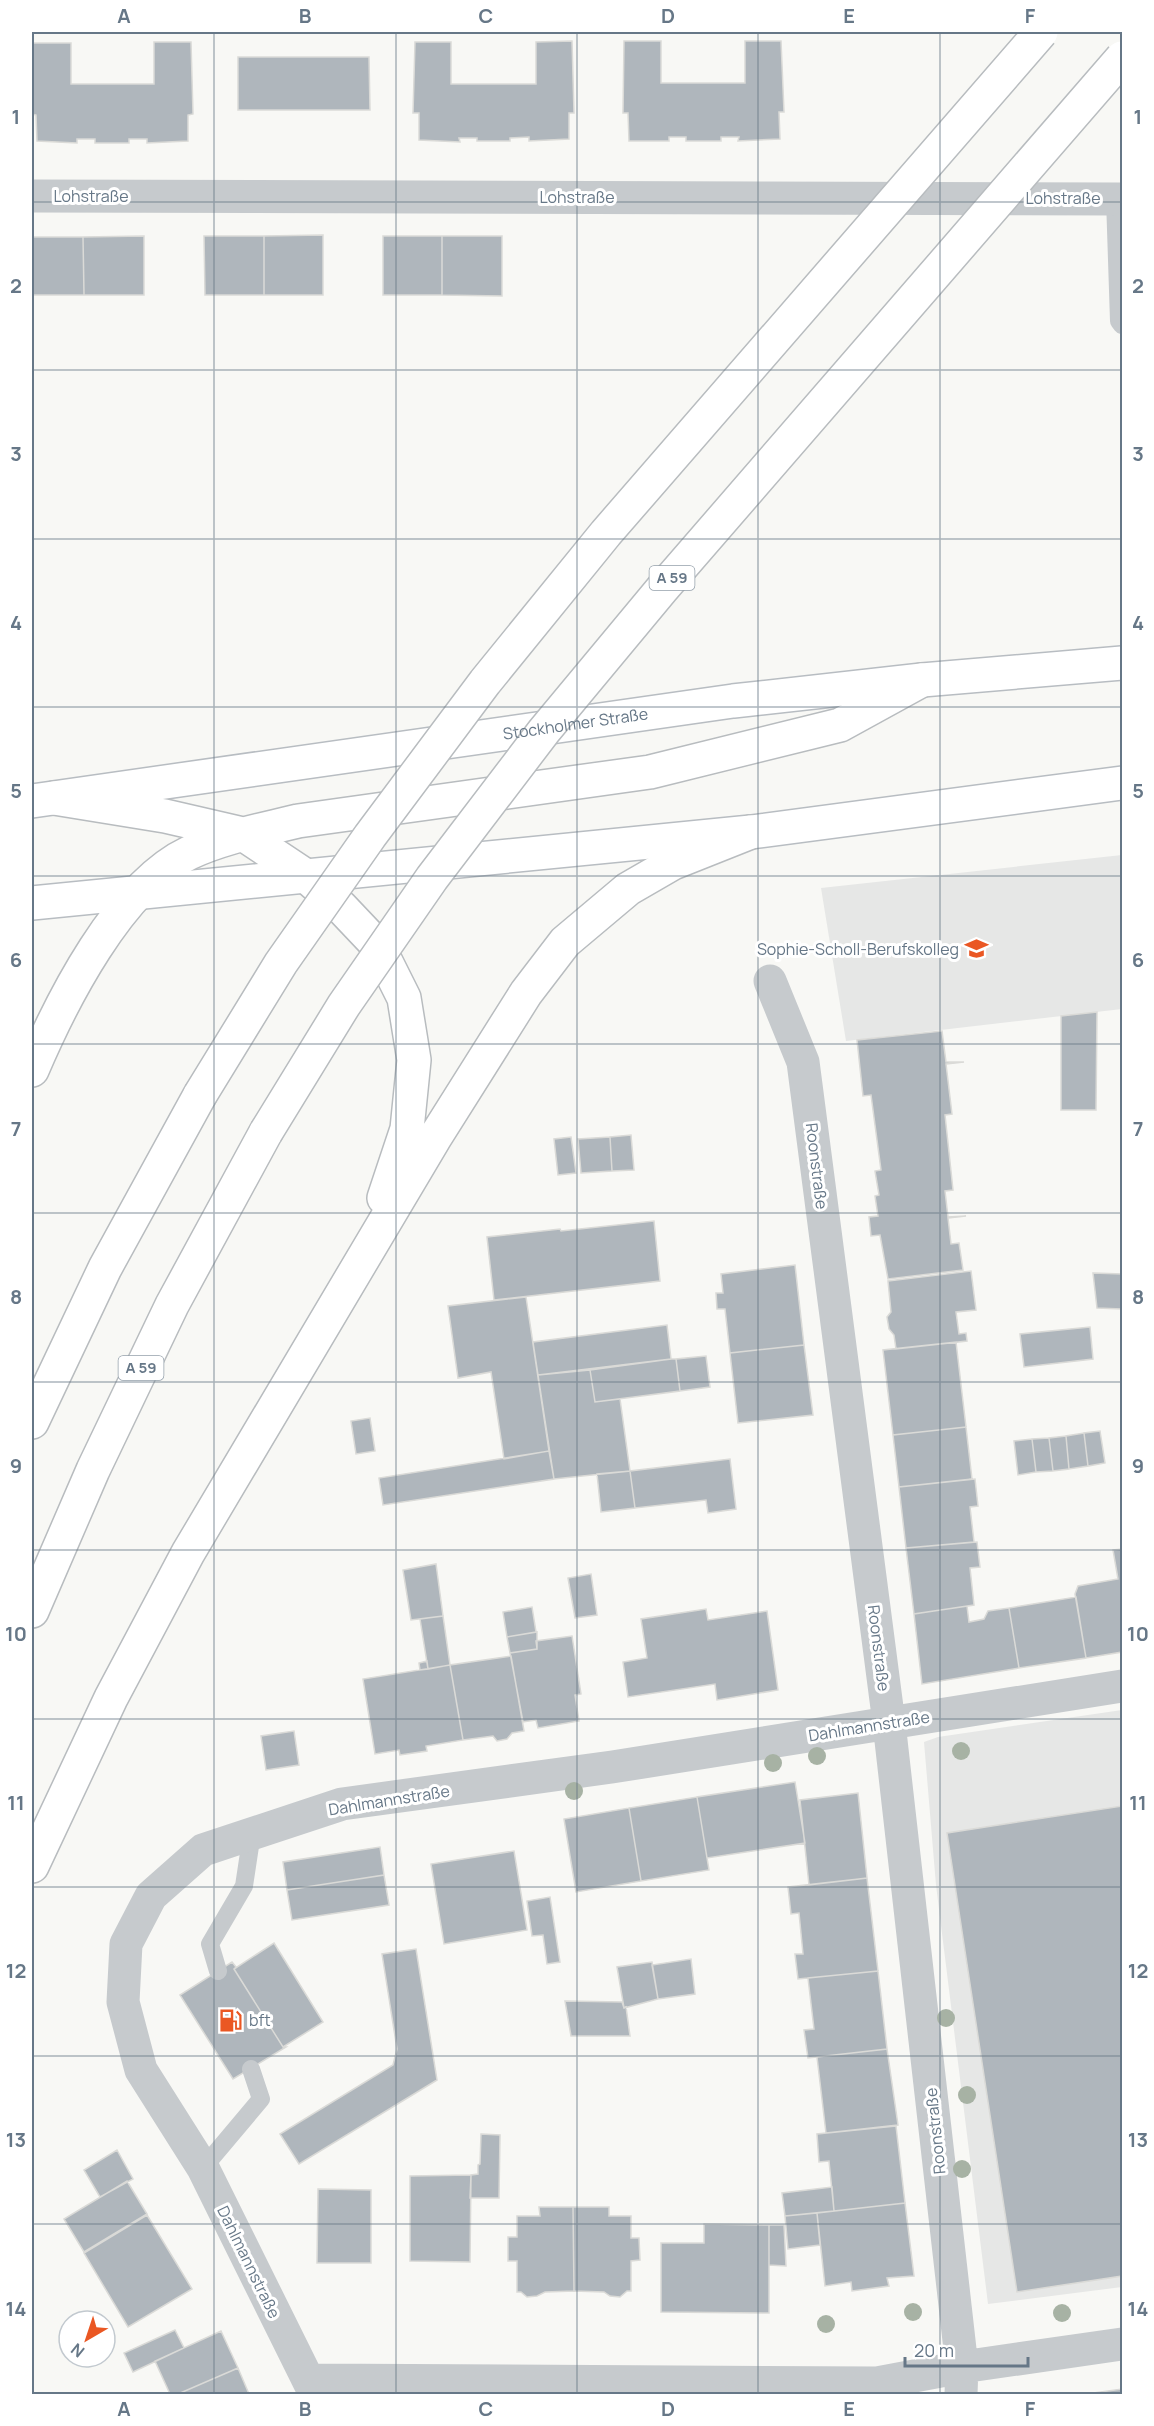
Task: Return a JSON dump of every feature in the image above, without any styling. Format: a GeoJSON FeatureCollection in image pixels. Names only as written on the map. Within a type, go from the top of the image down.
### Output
{"type":"FeatureCollection","features":[{"type":"Feature","properties":{"kind":"main road"},"geometry":{"type":"LineString","coordinates":[[32,1422],[105,1268],[200,1095],[281,963],[370,836],[485,682],[606,533],[1041,32]]}},
{"type":"Feature","properties":{"kind":"main road","name":"A 59"},"geometry":{"type":"LineString","coordinates":[[32,1611],[93,1470],[172,1305],[267,1132],[345,1005],[432,878],[544,732],[662,589],[1122,58]]}},
{"type":"Feature","properties":{"kind":"main road","name":"Stockholmer Straße"},"geometry":{"type":"LineString","coordinates":[[43,800],[733,701],[922,680],[1122,663]]}},
{"type":"Feature","properties":{"kind":"main road"},"geometry":{"type":"LineString","coordinates":[[32,1070],[79,973],[136,893],[156,875],[188,854],[243,834],[298,821],[650,772],[840,725],[922,680]]}},
{"type":"Feature","properties":{"kind":"main road"},"geometry":{"type":"LineString","coordinates":[[32,903],[751,832],[1122,783]]}},
{"type":"Feature","properties":{"kind":"main road"},"geometry":{"type":"LineString","coordinates":[[43,800],[165,816],[243,834],[306,876],[341,907],[378,946],[404,998],[414,1060],[407,1129],[365,1256]]}},
{"type":"Feature","properties":{"kind":"main road"},"geometry":{"type":"LineString","coordinates":[[32,1866],[111,1698],[188,1553],[365,1256],[526,993],[565,942],[628,889],[673,863],[751,832]]}},
{"type":"Feature","properties":{"kind":"street","name":"Lohstraße"},"geometry":{"type":"LineString","coordinates":[[32,196],[1119,199]]}},
{"type":"Feature","properties":{"kind":"street","name":"Roonstraße"},"geometry":{"type":"LineString","coordinates":[[770,981],[803,1062],[889,1723],[962,2381]]}},
{"type":"Feature","properties":{"kind":"street","name":"Dahlmannstraße"},"geometry":{"type":"LineString","coordinates":[[312,2387],[202,2168],[141,2070],[123,2002],[126,1944],[151,1896],[203,1850],[342,1804],[612,1767],[1122,1686]]}},
{"type":"Feature","properties":{"kind":"street"},"geometry":{"type":"LineString","coordinates":[[312,2387],[962,2381],[1122,2344]]}},
{"type":"Feature","properties":{"kind":"lane"},"geometry":{"type":"LineString","coordinates":[[1119,199],[1119,321],[1122,325]]}},
{"type":"Feature","properties":{"kind":"lane"},"geometry":{"type":"LineString","coordinates":[[218,1971],[210,1944],[244,1886],[252,1833]]}},
{"type":"Feature","properties":{"kind":"lane"},"geometry":{"type":"LineString","coordinates":[[202,2168],[261,2099],[251,2069]]}},
{"type":"Feature","properties":{"kind":"shaded area","name":"Sophie-Scholl-Berufskolleg"},"geometry":{"type":"Polygon","coordinates":[[[1122,855],[1122,1009],[846,1041],[821,888],[1122,855]]]}},
{"type":"Feature","properties":{"kind":"shaded area"},"geometry":{"type":"Polygon","coordinates":[[[1122,1710],[1122,2287],[988,2304],[936,1885],[924,1742],[938,1737],[1122,1710]]]}},
{"type":"Feature","properties":{"kind":"building"},"geometry":{"type":"Polygon","coordinates":[[[572,41],[574,113],[569,113],[569,139],[529,141],[529,137],[510,138],[510,141],[477,141],[477,138],[459,138],[460,142],[419,140],[419,113],[413,113],[415,42],[451,42],[451,84],[536,84],[536,42],[572,41]]]}},
{"type":"Feature","properties":{"kind":"building"},"geometry":{"type":"Polygon","coordinates":[[[624,41],[661,41],[661,83],[745,83],[745,41],[781,41],[784,112],[779,112],[780,139],[738,141],[739,137],[721,137],[721,141],[686,141],[686,137],[669,137],[669,141],[629,141],[628,113],[623,113],[624,41]]]}},
{"type":"Feature","properties":{"kind":"building"},"geometry":{"type":"Polygon","coordinates":[[[154,42],[191,42],[193,114],[188,115],[188,141],[147,143],[147,139],[129,139],[129,143],[95,143],[95,139],[77,139],[77,143],[37,141],[36,115],[32,114],[33,43],[71,43],[71,84],[154,84],[154,42]]]}},
{"type":"Feature","properties":{"kind":"building"},"geometry":{"type":"Polygon","coordinates":[[[238,57],[369,57],[370,110],[238,110],[238,57]]]}},
{"type":"Feature","properties":{"kind":"building"},"geometry":{"type":"Polygon","coordinates":[[[323,235],[323,295],[264,295],[264,236],[323,235]]]}},
{"type":"Feature","properties":{"kind":"building"},"geometry":{"type":"Polygon","coordinates":[[[144,236],[144,295],[84,295],[83,237],[144,236]]]}},
{"type":"Feature","properties":{"kind":"building"},"geometry":{"type":"Polygon","coordinates":[[[204,236],[264,236],[264,295],[205,295],[204,236]]]}},
{"type":"Feature","properties":{"kind":"building"},"geometry":{"type":"Polygon","coordinates":[[[383,236],[442,236],[442,295],[383,295],[383,236]]]}},
{"type":"Feature","properties":{"kind":"building"},"geometry":{"type":"Polygon","coordinates":[[[442,236],[502,236],[502,296],[442,295],[442,236]]]}},
{"type":"Feature","properties":{"kind":"building"},"geometry":{"type":"Polygon","coordinates":[[[32,237],[83,237],[84,295],[32,295],[32,237]]]}},
{"type":"Feature","properties":{"kind":"building"},"geometry":{"type":"Polygon","coordinates":[[[1097,1012],[1096,1110],[1061,1110],[1061,1016],[1097,1012]]]}},
{"type":"Feature","properties":{"kind":"building"},"geometry":{"type":"Polygon","coordinates":[[[942,1031],[946,1062],[964,1062],[946,1064],[952,1114],[945,1115],[953,1190],[945,1191],[948,1217],[966,1216],[948,1218],[951,1244],[959,1243],[963,1270],[888,1279],[880,1235],[871,1236],[869,1217],[878,1216],[875,1196],[879,1195],[875,1171],[881,1170],[871,1095],[863,1096],[857,1040],[942,1031]]]}},
{"type":"Feature","properties":{"kind":"building"},"geometry":{"type":"Polygon","coordinates":[[[631,1135],[634,1170],[612,1171],[610,1137],[631,1135]]]}},
{"type":"Feature","properties":{"kind":"building"},"geometry":{"type":"Polygon","coordinates":[[[571,1137],[576,1173],[558,1175],[554,1139],[571,1137]]]}},
{"type":"Feature","properties":{"kind":"building"},"geometry":{"type":"Polygon","coordinates":[[[610,1137],[612,1171],[581,1173],[578,1139],[610,1137]]]}},
{"type":"Feature","properties":{"kind":"building"},"geometry":{"type":"Polygon","coordinates":[[[654,1221],[660,1281],[494,1300],[487,1237],[654,1221]]]}},
{"type":"Feature","properties":{"kind":"building"},"geometry":{"type":"Polygon","coordinates":[[[795,1265],[804,1345],[730,1353],[725,1309],[717,1309],[716,1293],[723,1293],[721,1274],[795,1265]]]}},
{"type":"Feature","properties":{"kind":"building"},"geometry":{"type":"Polygon","coordinates":[[[971,1271],[976,1310],[956,1312],[959,1334],[966,1333],[967,1341],[896,1349],[894,1335],[889,1329],[887,1317],[891,1312],[888,1281],[971,1271]]]}},
{"type":"Feature","properties":{"kind":"building"},"geometry":{"type":"Polygon","coordinates":[[[1093,1273],[1122,1274],[1122,1309],[1097,1308],[1093,1273]]]}},
{"type":"Feature","properties":{"kind":"building"},"geometry":{"type":"Polygon","coordinates":[[[526,1297],[549,1451],[504,1459],[491,1372],[458,1378],[448,1306],[526,1297]]]}},
{"type":"Feature","properties":{"kind":"building"},"geometry":{"type":"Polygon","coordinates":[[[667,1325],[671,1359],[538,1375],[533,1342],[667,1325]]]}},
{"type":"Feature","properties":{"kind":"building"},"geometry":{"type":"Polygon","coordinates":[[[1090,1327],[1093,1359],[1024,1367],[1020,1334],[1090,1327]]]}},
{"type":"Feature","properties":{"kind":"building"},"geometry":{"type":"Polygon","coordinates":[[[956,1342],[966,1427],[893,1435],[883,1350],[956,1342]]]}},
{"type":"Feature","properties":{"kind":"building"},"geometry":{"type":"Polygon","coordinates":[[[804,1345],[813,1415],[738,1423],[730,1353],[804,1345]]]}},
{"type":"Feature","properties":{"kind":"building"},"geometry":{"type":"Polygon","coordinates":[[[706,1356],[710,1387],[680,1391],[676,1359],[706,1356]]]}},
{"type":"Feature","properties":{"kind":"building"},"geometry":{"type":"Polygon","coordinates":[[[676,1359],[680,1391],[595,1402],[590,1370],[676,1359]]]}},
{"type":"Feature","properties":{"kind":"building"},"geometry":{"type":"Polygon","coordinates":[[[590,1370],[595,1402],[620,1399],[630,1471],[554,1479],[538,1375],[590,1370]]]}},
{"type":"Feature","properties":{"kind":"building"},"geometry":{"type":"Polygon","coordinates":[[[370,1418],[375,1451],[356,1454],[351,1421],[370,1418]]]}},
{"type":"Feature","properties":{"kind":"building"},"geometry":{"type":"Polygon","coordinates":[[[966,1427],[972,1479],[899,1487],[893,1435],[966,1427]]]}},
{"type":"Feature","properties":{"kind":"building"},"geometry":{"type":"Polygon","coordinates":[[[1100,1431],[1105,1463],[1088,1466],[1084,1433],[1100,1431]]]}},
{"type":"Feature","properties":{"kind":"building"},"geometry":{"type":"Polygon","coordinates":[[[1084,1433],[1088,1466],[1069,1469],[1066,1436],[1084,1433]]]}},
{"type":"Feature","properties":{"kind":"building"},"geometry":{"type":"Polygon","coordinates":[[[1066,1436],[1069,1469],[1053,1471],[1049,1438],[1066,1436]]]}},
{"type":"Feature","properties":{"kind":"building"},"geometry":{"type":"Polygon","coordinates":[[[1049,1438],[1053,1471],[1036,1472],[1032,1439],[1049,1438]]]}},
{"type":"Feature","properties":{"kind":"building"},"geometry":{"type":"Polygon","coordinates":[[[1032,1439],[1036,1472],[1018,1475],[1014,1441],[1032,1439]]]}},
{"type":"Feature","properties":{"kind":"building"},"geometry":{"type":"Polygon","coordinates":[[[549,1451],[554,1479],[383,1505],[379,1478],[549,1451]]]}},
{"type":"Feature","properties":{"kind":"building"},"geometry":{"type":"Polygon","coordinates":[[[730,1459],[736,1509],[708,1513],[706,1500],[635,1508],[630,1471],[730,1459]]]}},
{"type":"Feature","properties":{"kind":"building"},"geometry":{"type":"Polygon","coordinates":[[[630,1471],[635,1508],[601,1512],[597,1474],[630,1471]]]}},
{"type":"Feature","properties":{"kind":"building"},"geometry":{"type":"Polygon","coordinates":[[[975,1479],[978,1506],[970,1507],[974,1542],[906,1548],[899,1487],[975,1479]]]}},
{"type":"Feature","properties":{"kind":"building"},"geometry":{"type":"Polygon","coordinates":[[[977,1542],[980,1567],[970,1568],[974,1605],[914,1614],[906,1548],[977,1542]]]}},
{"type":"Feature","properties":{"kind":"building"},"geometry":{"type":"Polygon","coordinates":[[[1122,1549],[1122,1652],[1086,1658],[1075,1594],[1078,1586],[1118,1579],[1113,1550],[1122,1549]]]}},
{"type":"Feature","properties":{"kind":"building"},"geometry":{"type":"Polygon","coordinates":[[[436,1564],[443,1616],[411,1620],[403,1570],[436,1564]]]}},
{"type":"Feature","properties":{"kind":"building"},"geometry":{"type":"Polygon","coordinates":[[[591,1574],[597,1615],[575,1618],[568,1578],[591,1574]]]}},
{"type":"Feature","properties":{"kind":"building"},"geometry":{"type":"Polygon","coordinates":[[[1076,1597],[1086,1658],[1019,1668],[1009,1608],[1076,1597]]]}},
{"type":"Feature","properties":{"kind":"building"},"geometry":{"type":"Polygon","coordinates":[[[967,1606],[969,1622],[984,1619],[988,1611],[1009,1608],[1019,1668],[922,1684],[914,1614],[967,1606]]]}},
{"type":"Feature","properties":{"kind":"building"},"geometry":{"type":"Polygon","coordinates":[[[532,1607],[536,1632],[507,1637],[503,1612],[532,1607]]]}},
{"type":"Feature","properties":{"kind":"building"},"geometry":{"type":"Polygon","coordinates":[[[706,1609],[708,1620],[767,1611],[778,1690],[717,1700],[715,1684],[628,1697],[623,1662],[647,1658],[641,1619],[706,1609]]]}},
{"type":"Feature","properties":{"kind":"building"},"geometry":{"type":"Polygon","coordinates":[[[443,1616],[450,1665],[428,1669],[420,1619],[443,1616]]]}},
{"type":"Feature","properties":{"kind":"building"},"geometry":{"type":"Polygon","coordinates":[[[537,1632],[537,1649],[510,1653],[507,1637],[537,1632]]]}},
{"type":"Feature","properties":{"kind":"building"},"geometry":{"type":"Polygon","coordinates":[[[572,1636],[581,1694],[575,1695],[579,1721],[538,1728],[536,1720],[523,1722],[510,1653],[537,1649],[536,1641],[572,1636]]]}},
{"type":"Feature","properties":{"kind":"building"},"geometry":{"type":"Polygon","coordinates":[[[511,1656],[524,1731],[512,1733],[507,1739],[497,1741],[493,1736],[463,1740],[450,1665],[511,1656]]]}},
{"type":"Feature","properties":{"kind":"building"},"geometry":{"type":"Polygon","coordinates":[[[427,1661],[428,1669],[420,1670],[419,1663],[427,1661]]]}},
{"type":"Feature","properties":{"kind":"building"},"geometry":{"type":"Polygon","coordinates":[[[450,1665],[463,1740],[426,1746],[427,1751],[400,1755],[399,1750],[375,1754],[363,1679],[450,1665]]]}},
{"type":"Feature","properties":{"kind":"building"},"geometry":{"type":"Polygon","coordinates":[[[294,1731],[299,1765],[266,1770],[261,1736],[294,1731]]]}},
{"type":"Feature","properties":{"kind":"building"},"geometry":{"type":"Polygon","coordinates":[[[795,1782],[805,1843],[707,1858],[697,1797],[795,1782]]]}},
{"type":"Feature","properties":{"kind":"building"},"geometry":{"type":"Polygon","coordinates":[[[858,1793],[867,1878],[809,1885],[800,1800],[858,1793]]]}},
{"type":"Feature","properties":{"kind":"building"},"geometry":{"type":"Polygon","coordinates":[[[697,1797],[709,1870],[641,1881],[629,1808],[697,1797]]]}},
{"type":"Feature","properties":{"kind":"building"},"geometry":{"type":"Polygon","coordinates":[[[1122,1806],[1122,2276],[1017,2292],[947,1833],[1122,1806]]]}},
{"type":"Feature","properties":{"kind":"building"},"geometry":{"type":"Polygon","coordinates":[[[629,1808],[641,1881],[576,1892],[564,1819],[629,1808]]]}},
{"type":"Feature","properties":{"kind":"building"},"geometry":{"type":"Polygon","coordinates":[[[380,1847],[384,1875],[287,1890],[283,1862],[380,1847]]]}},
{"type":"Feature","properties":{"kind":"building"},"geometry":{"type":"Polygon","coordinates":[[[514,1851],[527,1930],[444,1944],[431,1864],[514,1851]]]}},
{"type":"Feature","properties":{"kind":"building"},"geometry":{"type":"Polygon","coordinates":[[[384,1875],[389,1905],[292,1920],[287,1890],[384,1875]]]}},
{"type":"Feature","properties":{"kind":"building"},"geometry":{"type":"Polygon","coordinates":[[[867,1878],[878,1971],[798,1979],[795,1954],[803,1954],[799,1913],[791,1914],[788,1887],[867,1878]]]}},
{"type":"Feature","properties":{"kind":"building"},"geometry":{"type":"Polygon","coordinates":[[[550,1897],[560,1962],[547,1964],[543,1935],[532,1936],[527,1901],[550,1897]]]}},
{"type":"Feature","properties":{"kind":"building"},"geometry":{"type":"Polygon","coordinates":[[[274,1943],[323,2022],[283,2047],[234,1969],[274,1943]]]}},
{"type":"Feature","properties":{"kind":"building"},"geometry":{"type":"Polygon","coordinates":[[[416,1949],[437,2080],[299,2164],[280,2134],[393,2065],[397,2049],[382,1954],[416,1949]]]}},
{"type":"Feature","properties":{"kind":"building"},"geometry":{"type":"Polygon","coordinates":[[[691,1959],[695,1994],[658,1999],[652,1965],[691,1959]]]}},
{"type":"Feature","properties":{"kind":"building","name":"bft"},"geometry":{"type":"Polygon","coordinates":[[[232,1962],[236,1967],[234,1969],[283,2047],[286,2047],[233,2079],[180,1995],[232,1962]]]}},
{"type":"Feature","properties":{"kind":"building"},"geometry":{"type":"Polygon","coordinates":[[[652,1962],[658,1999],[624,2008],[617,1967],[652,1962]]]}},
{"type":"Feature","properties":{"kind":"building"},"geometry":{"type":"Polygon","coordinates":[[[878,1971],[887,2049],[808,2058],[804,2030],[814,2029],[808,1978],[878,1971]]]}},
{"type":"Feature","properties":{"kind":"building"},"geometry":{"type":"Polygon","coordinates":[[[565,2001],[622,2002],[624,2008],[626,2007],[630,2036],[571,2036],[565,2001]]]}},
{"type":"Feature","properties":{"kind":"building"},"geometry":{"type":"Polygon","coordinates":[[[887,2049],[898,2125],[826,2133],[817,2057],[887,2049]]]}},
{"type":"Feature","properties":{"kind":"building"},"geometry":{"type":"Polygon","coordinates":[[[896,2126],[905,2203],[834,2211],[829,2161],[819,2162],[817,2134],[896,2126]]]}},
{"type":"Feature","properties":{"kind":"building"},"geometry":{"type":"Polygon","coordinates":[[[481,2134],[500,2135],[499,2198],[470,2198],[471,2175],[478,2174],[480,2164],[481,2134]]]}},
{"type":"Feature","properties":{"kind":"building"},"geometry":{"type":"Polygon","coordinates":[[[117,2150],[133,2179],[100,2197],[84,2170],[117,2150]]]}},
{"type":"Feature","properties":{"kind":"building"},"geometry":{"type":"Polygon","coordinates":[[[471,2175],[470,2262],[410,2261],[410,2176],[471,2175]]]}},
{"type":"Feature","properties":{"kind":"building"},"geometry":{"type":"Polygon","coordinates":[[[127,2181],[147,2214],[84,2252],[64,2219],[127,2181]]]}},
{"type":"Feature","properties":{"kind":"building"},"geometry":{"type":"Polygon","coordinates":[[[832,2187],[834,2211],[785,2216],[782,2193],[832,2187]]]}},
{"type":"Feature","properties":{"kind":"building"},"geometry":{"type":"Polygon","coordinates":[[[318,2189],[371,2190],[371,2263],[317,2263],[318,2189]]]}},
{"type":"Feature","properties":{"kind":"building"},"geometry":{"type":"Polygon","coordinates":[[[905,2203],[914,2276],[887,2278],[889,2286],[852,2291],[851,2282],[825,2286],[817,2213],[905,2203]]]}},
{"type":"Feature","properties":{"kind":"building"},"geometry":{"type":"Polygon","coordinates":[[[539,2207],[573,2207],[574,2291],[545,2292],[527,2297],[517,2292],[517,2261],[508,2261],[508,2237],[517,2237],[517,2216],[540,2216],[539,2207]]]}},
{"type":"Feature","properties":{"kind":"building"},"geometry":{"type":"Polygon","coordinates":[[[573,2207],[609,2207],[609,2216],[631,2216],[631,2238],[639,2238],[640,2260],[631,2261],[631,2291],[627,2291],[620,2297],[610,2296],[604,2292],[574,2291],[573,2207]]]}},
{"type":"Feature","properties":{"kind":"building"},"geometry":{"type":"Polygon","coordinates":[[[817,2213],[820,2245],[788,2249],[785,2216],[817,2213]]]}},
{"type":"Feature","properties":{"kind":"building"},"geometry":{"type":"Polygon","coordinates":[[[147,2215],[192,2289],[128,2327],[84,2253],[147,2215]]]}},
{"type":"Feature","properties":{"kind":"building"},"geometry":{"type":"Polygon","coordinates":[[[704,2224],[769,2225],[769,2313],[661,2312],[661,2243],[704,2243],[704,2224]]]}},
{"type":"Feature","properties":{"kind":"building"},"geometry":{"type":"Polygon","coordinates":[[[769,2225],[784,2225],[786,2266],[769,2265],[769,2225]]]}},
{"type":"Feature","properties":{"kind":"building"},"geometry":{"type":"Polygon","coordinates":[[[175,2330],[184,2348],[133,2372],[124,2353],[175,2330]]]}},
{"type":"Feature","properties":{"kind":"building"},"geometry":{"type":"Polygon","coordinates":[[[221,2331],[238,2368],[178,2394],[170,2394],[155,2361],[221,2331]]]}},
{"type":"Feature","properties":{"kind":"building"},"geometry":{"type":"Polygon","coordinates":[[[238,2368],[249,2394],[178,2394],[238,2368]]]}},
{"type":"Feature","properties":{"kind":"building"},"geometry":{"type":"Polygon","coordinates":[[[1122,2389],[1122,2394],[1086,2394],[1122,2389]]]}},
{"type":"Feature","properties":{"kind":"place","name":"Sophie-Scholl-Berufskolleg"},"geometry":{"type":"Point","coordinates":[977,949]}},
{"type":"Feature","properties":{"kind":"place","name":"bft"},"geometry":{"type":"Point","coordinates":[231,2020]}}]}
